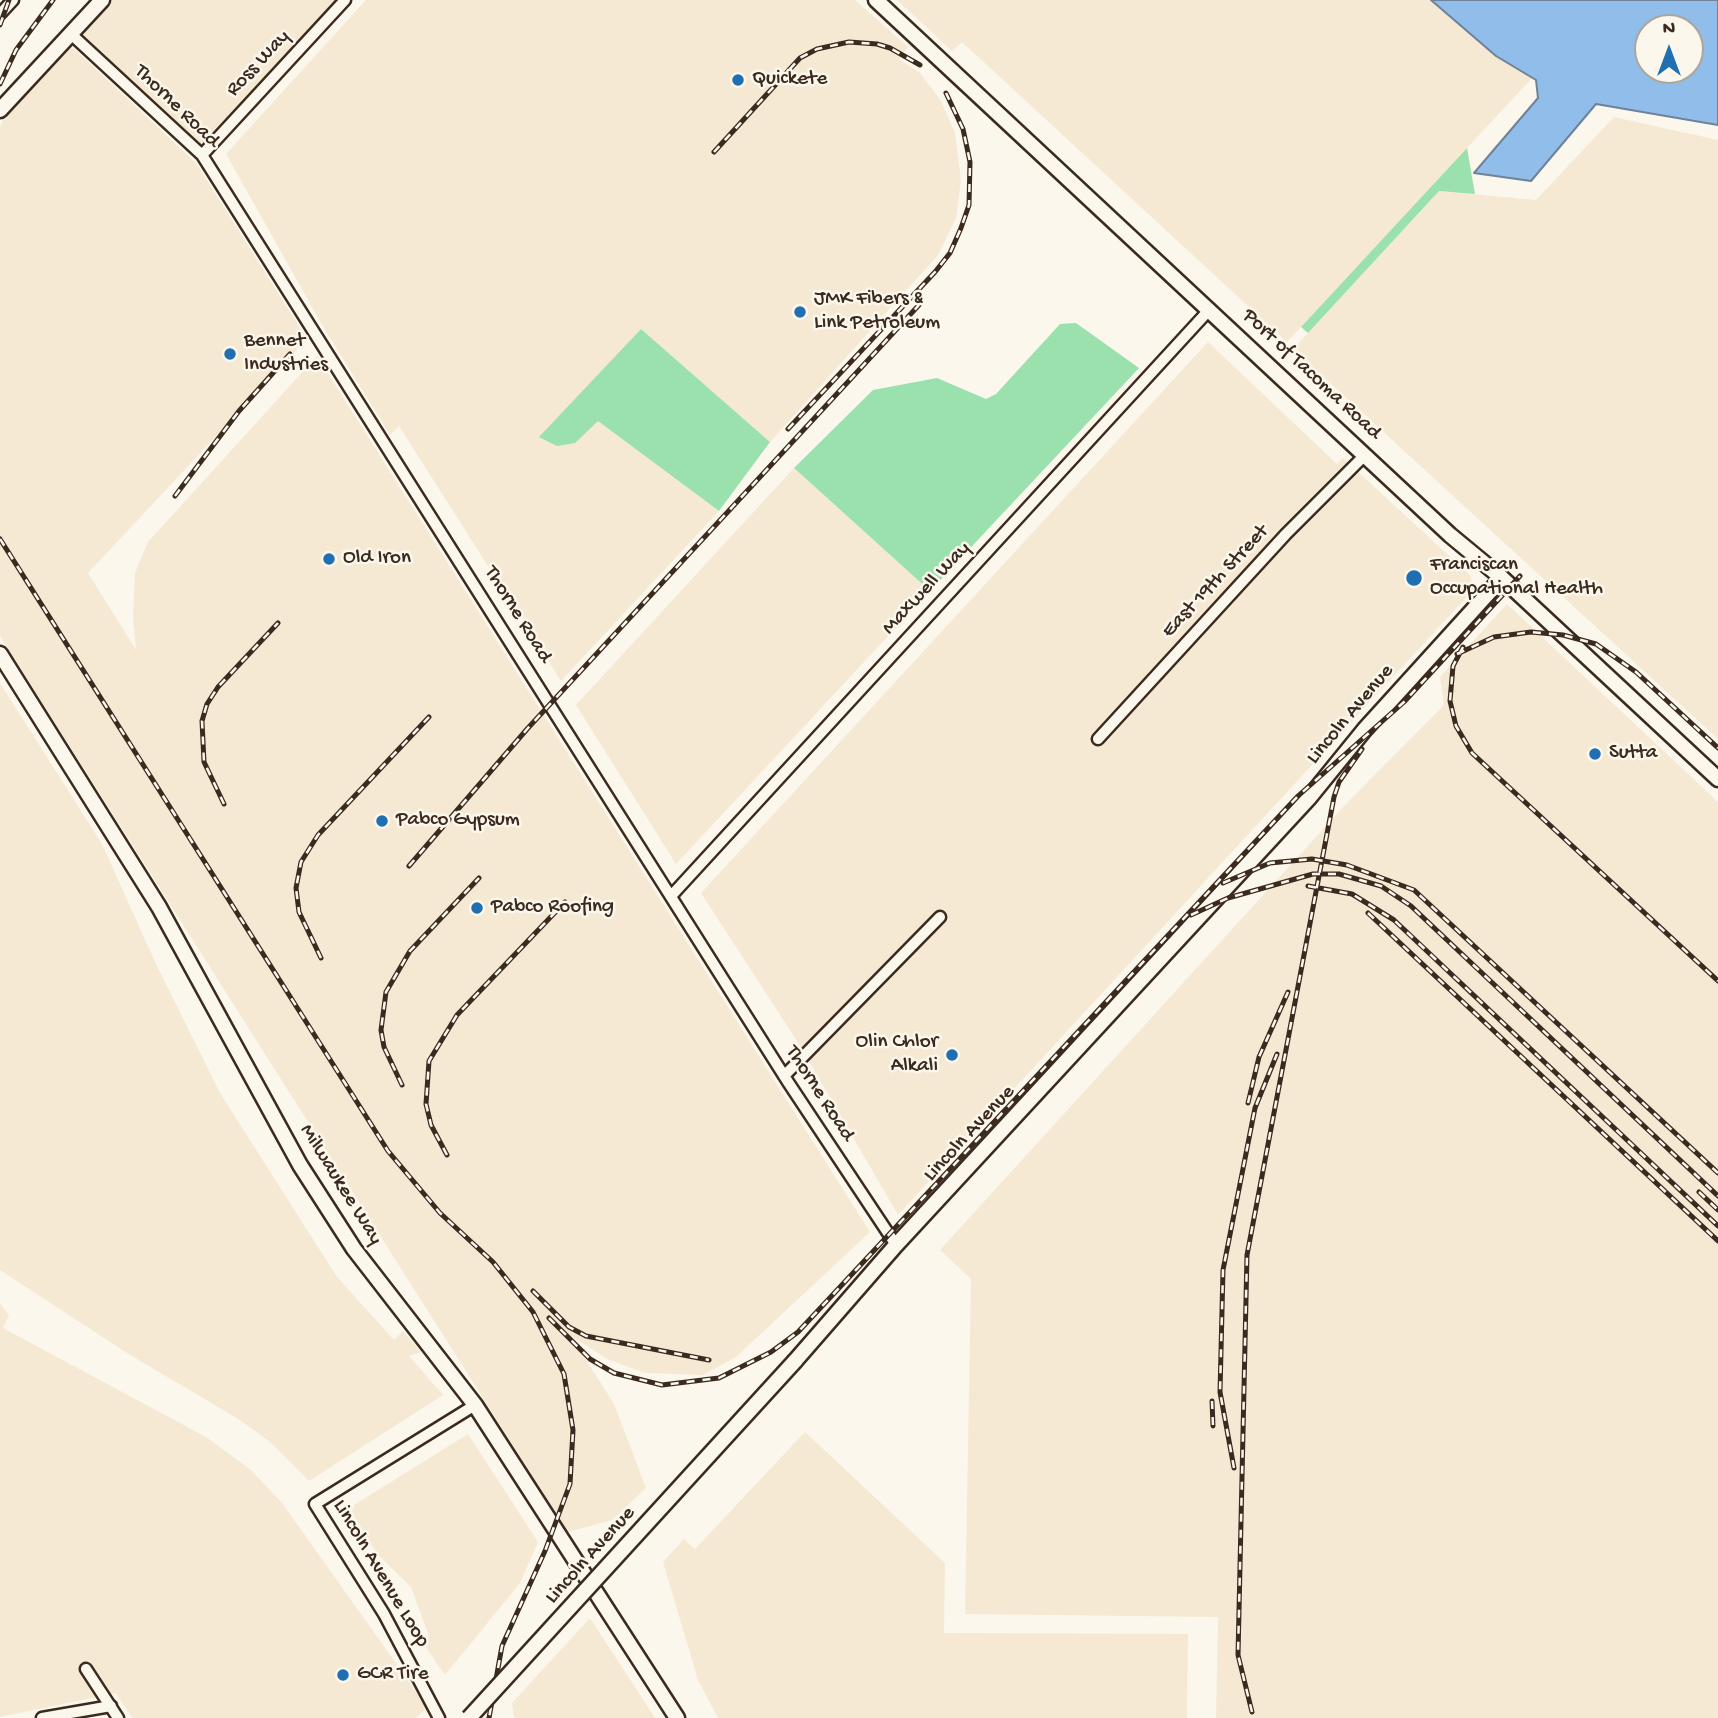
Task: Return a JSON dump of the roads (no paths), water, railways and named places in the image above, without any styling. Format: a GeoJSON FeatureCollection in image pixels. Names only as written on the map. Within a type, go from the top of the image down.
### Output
{"type":"FeatureCollection","features":[{"type":"Feature","properties":{"kind":"street"},"geometry":{"type":"LineString","coordinates":[[0,14],[13,0]]}},
{"type":"Feature","properties":{"kind":"street"},"geometry":{"type":"LineString","coordinates":[[0,110],[102,0]]}},
{"type":"Feature","properties":{"kind":"street","name":"Ross Way"},"geometry":{"type":"LineString","coordinates":[[202,155],[345,0]]}},
{"type":"Feature","properties":{"kind":"street","name":"Port of Tacoma Road"},"geometry":{"type":"LineString","coordinates":[[876,0],[1450,535],[1502,578],[1718,779]]}},
{"type":"Feature","properties":{"kind":"street","name":"Thorne Road"},"geometry":{"type":"LineString","coordinates":[[71,34],[202,155],[784,1076],[896,1245]]}},
{"type":"Feature","properties":{"kind":"street","name":"Maxwell Way"},"geometry":{"type":"LineString","coordinates":[[672,895],[1210,309]]}},
{"type":"Feature","properties":{"kind":"street","name":"East 19th Street"},"geometry":{"type":"LineString","coordinates":[[1098,739],[1286,534],[1365,455]]}},
{"type":"Feature","properties":{"kind":"street","name":"Lincoln Avenue"},"geometry":{"type":"LineString","coordinates":[[469,1718],[795,1361],[896,1245],[1309,797],[1365,729],[1502,578]]}},
{"type":"Feature","properties":{"kind":"street","name":"Milwaukee Way"},"geometry":{"type":"LineString","coordinates":[[0,654],[159,907],[300,1165],[354,1249],[475,1405],[677,1718]]}},
{"type":"Feature","properties":{"kind":"street"},"geometry":{"type":"LineString","coordinates":[[784,1076],[940,917]]}},
{"type":"Feature","properties":{"kind":"street","name":"Lincoln Avenue Loop"},"geometry":{"type":"LineString","coordinates":[[439,1718],[384,1614],[314,1504],[475,1405]]}},
{"type":"Feature","properties":{"kind":"street"},"geometry":{"type":"LineString","coordinates":[[86,1669],[118,1718]]}},
{"type":"Feature","properties":{"kind":"street"},"geometry":{"type":"LineString","coordinates":[[42,1718],[111,1706]]}},
{"type":"Feature","properties":{"kind":"water"},"geometry":{"type":"Polygon","coordinates":[[[1431,0],[1718,0],[1718,125],[1596,104],[1531,181],[1474,173],[1538,98],[1536,80],[1496,56],[1431,0]]]}},
{"type":"Feature","properties":{"kind":"railway"},"geometry":{"type":"LineString","coordinates":[[0,25],[9,0]]}},
{"type":"Feature","properties":{"kind":"railway"},"geometry":{"type":"LineString","coordinates":[[0,84],[16,50],[53,0]]}},
{"type":"Feature","properties":{"kind":"railway"},"geometry":{"type":"LineString","coordinates":[[714,152],[800,58],[817,49],[849,42],[877,44],[890,48],[920,65]]}},
{"type":"Feature","properties":{"kind":"railway"},"geometry":{"type":"LineString","coordinates":[[788,429],[950,253],[969,205],[970,162],[963,129],[946,93]]}},
{"type":"Feature","properties":{"kind":"railway"},"geometry":{"type":"LineString","coordinates":[[409,866],[528,728],[919,305]]}},
{"type":"Feature","properties":{"kind":"railway"},"geometry":{"type":"LineString","coordinates":[[175,496],[239,411],[290,354]]}},
{"type":"Feature","properties":{"kind":"railway"},"geometry":{"type":"LineString","coordinates":[[0,539],[388,1151],[440,1213],[493,1262],[533,1312],[564,1374],[573,1430],[570,1484],[545,1551],[502,1646],[489,1718]]}},
{"type":"Feature","properties":{"kind":"railway"},"geometry":{"type":"LineString","coordinates":[[549,1318],[590,1359],[614,1373],[662,1385],[719,1378],[771,1352],[798,1332],[1298,796],[1404,702],[1520,576]]}},
{"type":"Feature","properties":{"kind":"railway"},"geometry":{"type":"LineString","coordinates":[[224,804],[204,762],[202,721],[207,704],[218,687],[278,623]]}},
{"type":"Feature","properties":{"kind":"railway"},"geometry":{"type":"LineString","coordinates":[[1457,654],[1494,637],[1531,632],[1563,635],[1596,644],[1636,672],[1718,748]]}},
{"type":"Feature","properties":{"kind":"railway"},"geometry":{"type":"LineString","coordinates":[[1463,647],[1453,666],[1450,701],[1456,726],[1472,753],[1718,981]]}},
{"type":"Feature","properties":{"kind":"railway"},"geometry":{"type":"LineString","coordinates":[[321,958],[299,912],[296,888],[301,862],[318,835],[429,717]]}},
{"type":"Feature","properties":{"kind":"railway"},"geometry":{"type":"LineString","coordinates":[[1252,1712],[1238,1655],[1247,1255],[1334,797],[1339,782],[1362,749]]}},
{"type":"Feature","properties":{"kind":"railway"},"geometry":{"type":"LineString","coordinates":[[1223,883],[1270,863],[1312,859],[1347,865],[1414,890],[1718,1173]]}},
{"type":"Feature","properties":{"kind":"railway"},"geometry":{"type":"LineString","coordinates":[[1191,915],[1228,898],[1313,874],[1339,874],[1381,886],[1411,906],[1718,1196]]}},
{"type":"Feature","properties":{"kind":"railway"},"geometry":{"type":"LineString","coordinates":[[402,1085],[384,1047],[381,1030],[386,992],[410,951],[479,878]]}},
{"type":"Feature","properties":{"kind":"railway"},"geometry":{"type":"LineString","coordinates":[[1308,886],[1352,894],[1394,920],[1718,1226]]}},
{"type":"Feature","properties":{"kind":"railway"},"geometry":{"type":"LineString","coordinates":[[447,1155],[431,1125],[426,1104],[429,1061],[457,1015],[565,902]]}},
{"type":"Feature","properties":{"kind":"railway"},"geometry":{"type":"LineString","coordinates":[[1368,913],[1718,1241]]}},
{"type":"Feature","properties":{"kind":"railway"},"geometry":{"type":"LineString","coordinates":[[1248,1103],[1259,1057],[1288,992]]}},
{"type":"Feature","properties":{"kind":"railway"},"geometry":{"type":"LineString","coordinates":[[1234,1468],[1220,1392],[1223,1270],[1255,1108],[1277,1054]]}},
{"type":"Feature","properties":{"kind":"railway"},"geometry":{"type":"LineString","coordinates":[[1699,1192],[1718,1210]]}},
{"type":"Feature","properties":{"kind":"railway"},"geometry":{"type":"LineString","coordinates":[[533,1291],[569,1327],[586,1336],[709,1360]]}},
{"type":"Feature","properties":{"kind":"railway"},"geometry":{"type":"LineString","coordinates":[[1212,1401],[1213,1426]]}},
{"type":"Feature","properties":{"kind":"place","name":"Quickete"},"geometry":{"type":"Point","coordinates":[738,80]}},
{"type":"Feature","properties":{"kind":"place","name":"JMK Fibers & Link Petroleum"},"geometry":{"type":"Point","coordinates":[800,312]}},
{"type":"Feature","properties":{"kind":"place","name":"Bennet Industries"},"geometry":{"type":"Point","coordinates":[230,354]}},
{"type":"Feature","properties":{"kind":"place","name":"Old Iron"},"geometry":{"type":"Point","coordinates":[329,559]}},
{"type":"Feature","properties":{"kind":"place","name":"Franciscan Occupational Health"},"geometry":{"type":"Point","coordinates":[1414,578]}},
{"type":"Feature","properties":{"kind":"place","name":"Sutta"},"geometry":{"type":"Point","coordinates":[1595,754]}},
{"type":"Feature","properties":{"kind":"place","name":"Pabco Gypsum"},"geometry":{"type":"Point","coordinates":[382,821]}},
{"type":"Feature","properties":{"kind":"place","name":"Pabco Roofing"},"geometry":{"type":"Point","coordinates":[477,908]}},
{"type":"Feature","properties":{"kind":"place","name":"Olin Chlor Alkali"},"geometry":{"type":"Point","coordinates":[952,1055]}},
{"type":"Feature","properties":{"kind":"place","name":"GCR Tire"},"geometry":{"type":"Point","coordinates":[343,1675]}}]}
